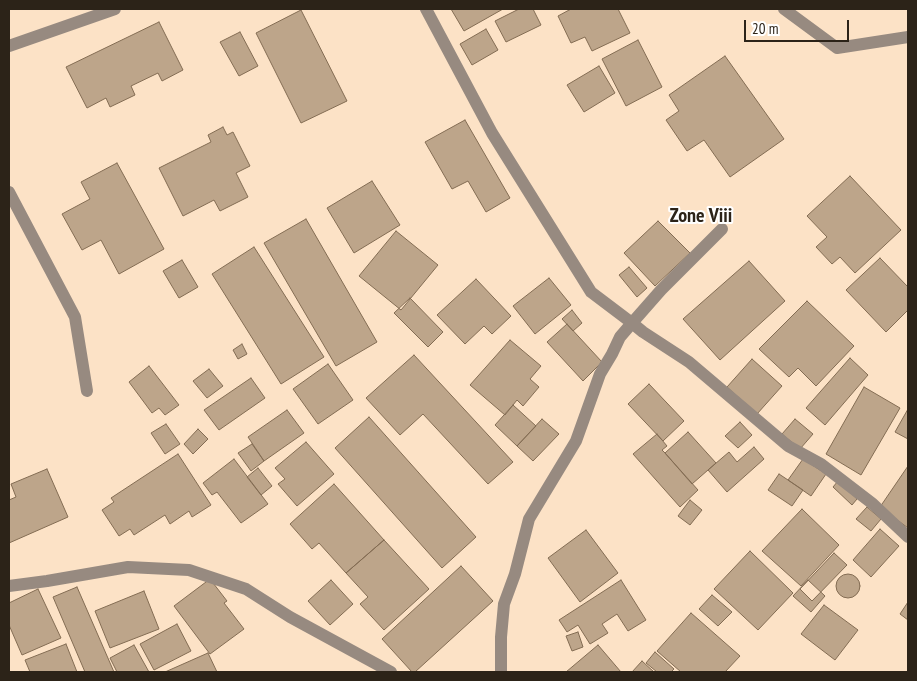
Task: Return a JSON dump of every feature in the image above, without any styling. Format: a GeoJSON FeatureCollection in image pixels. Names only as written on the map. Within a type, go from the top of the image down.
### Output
{"type":"FeatureCollection","features":[{"type":"Feature","properties":{"kind":"street"},"geometry":{"type":"LineString","coordinates":[[9,46],[115,9]]}},
{"type":"Feature","properties":{"kind":"street"},"geometry":{"type":"LineString","coordinates":[[426,9],[492,133],[590,292],[642,332],[689,362],[788,446],[821,464],[873,504],[908,537]]}},
{"type":"Feature","properties":{"kind":"street"},"geometry":{"type":"LineString","coordinates":[[784,9],[837,48],[908,37]]}},
{"type":"Feature","properties":{"kind":"street"},"geometry":{"type":"LineString","coordinates":[[9,192],[75,317],[87,391]]}},
{"type":"Feature","properties":{"kind":"street"},"geometry":{"type":"LineString","coordinates":[[501,672],[504,604],[515,574],[529,519],[576,442],[600,374],[620,337],[661,290],[722,229]]}},
{"type":"Feature","properties":{"kind":"street"},"geometry":{"type":"LineString","coordinates":[[9,586],[47,582],[128,567],[189,570],[246,589],[290,617],[391,672]]}},
{"type":"Feature","properties":{"kind":"building"},"geometry":{"type":"Polygon","coordinates":[[[451,9],[503,9],[464,31],[451,9]]]}},
{"type":"Feature","properties":{"kind":"building"},"geometry":{"type":"Polygon","coordinates":[[[519,9],[533,9],[541,25],[506,42],[495,21],[519,9]]]}},
{"type":"Feature","properties":{"kind":"building"},"geometry":{"type":"Polygon","coordinates":[[[571,9],[618,9],[630,33],[592,51],[585,37],[571,43],[558,16],[571,9]]]}},
{"type":"Feature","properties":{"kind":"building"},"geometry":{"type":"Polygon","coordinates":[[[301,10],[347,101],[301,123],[256,33],[301,10]]]}},
{"type":"Feature","properties":{"kind":"building"},"geometry":{"type":"Polygon","coordinates":[[[159,22],[183,70],[162,81],[158,73],[131,86],[135,95],[110,107],[106,98],[87,108],[66,67],[159,22]]]}},
{"type":"Feature","properties":{"kind":"building"},"geometry":{"type":"Polygon","coordinates":[[[486,29],[498,50],[472,65],[460,44],[486,29]]]}},
{"type":"Feature","properties":{"kind":"building"},"geometry":{"type":"Polygon","coordinates":[[[240,32],[258,66],[239,76],[220,42],[240,32]]]}},
{"type":"Feature","properties":{"kind":"building"},"geometry":{"type":"Polygon","coordinates":[[[638,40],[662,87],[626,106],[602,59],[638,40]]]}},
{"type":"Feature","properties":{"kind":"building"},"geometry":{"type":"Polygon","coordinates":[[[725,56],[784,139],[730,177],[704,140],[687,151],[666,120],[679,111],[669,95],[725,56]]]}},
{"type":"Feature","properties":{"kind":"building"},"geometry":{"type":"Polygon","coordinates":[[[599,66],[615,93],[584,112],[567,85],[599,66]]]}},
{"type":"Feature","properties":{"kind":"building"},"geometry":{"type":"Polygon","coordinates":[[[465,120],[510,198],[486,212],[468,181],[452,189],[425,142],[465,120]]]}},
{"type":"Feature","properties":{"kind":"building"},"geometry":{"type":"Polygon","coordinates":[[[223,127],[227,135],[233,132],[250,166],[236,173],[248,197],[220,211],[214,200],[183,216],[159,168],[211,142],[208,135],[223,127]]]}},
{"type":"Feature","properties":{"kind":"building"},"geometry":{"type":"Polygon","coordinates":[[[117,163],[164,249],[119,274],[101,240],[82,250],[62,214],[90,199],[81,182],[117,163]]]}},
{"type":"Feature","properties":{"kind":"building"},"geometry":{"type":"Polygon","coordinates":[[[850,176],[901,230],[855,273],[840,257],[832,264],[816,247],[827,237],[807,216],[850,176]]]}},
{"type":"Feature","properties":{"kind":"building"},"geometry":{"type":"Polygon","coordinates":[[[372,181],[400,225],[354,253],[327,208],[372,181]]]}},
{"type":"Feature","properties":{"kind":"building"},"geometry":{"type":"Polygon","coordinates":[[[306,219],[377,342],[336,366],[264,243],[306,219]]]}},
{"type":"Feature","properties":{"kind":"building"},"geometry":{"type":"Polygon","coordinates":[[[658,221],[690,253],[655,286],[624,253],[658,221]]]}},
{"type":"Feature","properties":{"kind":"building"},"geometry":{"type":"Polygon","coordinates":[[[396,231],[438,265],[401,310],[359,276],[396,231]]]}},
{"type":"Feature","properties":{"kind":"building"},"geometry":{"type":"Polygon","coordinates":[[[254,247],[324,357],[281,384],[212,274],[254,247]]]}},
{"type":"Feature","properties":{"kind":"building"},"geometry":{"type":"Polygon","coordinates":[[[880,258],[908,287],[908,310],[886,332],[846,290],[880,258]]]}},
{"type":"Feature","properties":{"kind":"building"},"geometry":{"type":"Polygon","coordinates":[[[182,260],[198,287],[179,298],[163,271],[182,260]]]}},
{"type":"Feature","properties":{"kind":"building"},"geometry":{"type":"Polygon","coordinates":[[[749,261],[785,301],[720,360],[683,319],[749,261]]]}},
{"type":"Feature","properties":{"kind":"building"},"geometry":{"type":"Polygon","coordinates":[[[629,267],[647,288],[637,297],[619,275],[629,267]]]}},
{"type":"Feature","properties":{"kind":"building"},"geometry":{"type":"Polygon","coordinates":[[[549,278],[571,305],[535,334],[513,306],[549,278]]]}},
{"type":"Feature","properties":{"kind":"building"},"geometry":{"type":"Polygon","coordinates":[[[476,279],[511,316],[492,334],[484,326],[465,344],[437,315],[476,279]]]}},
{"type":"Feature","properties":{"kind":"building"},"geometry":{"type":"Polygon","coordinates":[[[410,298],[443,332],[428,347],[394,313],[410,298]]]}},
{"type":"Feature","properties":{"kind":"building"},"geometry":{"type":"Polygon","coordinates":[[[807,301],[854,346],[816,386],[798,368],[789,377],[759,349],[807,301]]]}},
{"type":"Feature","properties":{"kind":"building"},"geometry":{"type":"Polygon","coordinates":[[[572,310],[582,323],[573,331],[562,319],[572,310]]]}},
{"type":"Feature","properties":{"kind":"building"},"geometry":{"type":"Polygon","coordinates":[[[567,324],[602,362],[583,381],[547,342],[567,324]]]}},
{"type":"Feature","properties":{"kind":"building"},"geometry":{"type":"Polygon","coordinates":[[[510,340],[541,366],[530,379],[539,387],[523,406],[517,400],[505,415],[470,385],[510,340]]]}},
{"type":"Feature","properties":{"kind":"building"},"geometry":{"type":"Polygon","coordinates":[[[242,344],[247,354],[238,359],[233,350],[242,344]]]}},
{"type":"Feature","properties":{"kind":"building"},"geometry":{"type":"Polygon","coordinates":[[[414,355],[513,462],[488,484],[423,414],[400,435],[366,398],[414,355]]]}},
{"type":"Feature","properties":{"kind":"building"},"geometry":{"type":"Polygon","coordinates":[[[850,358],[868,375],[825,425],[806,408],[850,358]]]}},
{"type":"Feature","properties":{"kind":"building"},"geometry":{"type":"Polygon","coordinates":[[[752,359],[782,386],[757,414],[727,387],[752,359]]]}},
{"type":"Feature","properties":{"kind":"building"},"geometry":{"type":"Polygon","coordinates":[[[328,364],[353,400],[318,424],[293,389],[328,364]]]}},
{"type":"Feature","properties":{"kind":"building"},"geometry":{"type":"Polygon","coordinates":[[[149,366],[179,405],[165,415],[159,408],[152,413],[129,382],[149,366]]]}},
{"type":"Feature","properties":{"kind":"building"},"geometry":{"type":"Polygon","coordinates":[[[209,369],[223,386],[207,398],[193,381],[209,369]]]}},
{"type":"Feature","properties":{"kind":"building"},"geometry":{"type":"Polygon","coordinates":[[[251,378],[265,398],[219,430],[204,410],[251,378]]]}},
{"type":"Feature","properties":{"kind":"building"},"geometry":{"type":"Polygon","coordinates":[[[649,384],[684,421],[663,441],[628,404],[649,384]]]}},
{"type":"Feature","properties":{"kind":"building"},"geometry":{"type":"Polygon","coordinates":[[[864,387],[900,408],[861,475],[826,454],[864,387]]]}},
{"type":"Feature","properties":{"kind":"building"},"geometry":{"type":"Polygon","coordinates":[[[513,405],[536,426],[517,446],[495,425],[513,405]]]}},
{"type":"Feature","properties":{"kind":"building"},"geometry":{"type":"Polygon","coordinates":[[[908,409],[908,439],[895,432],[908,409]]]}},
{"type":"Feature","properties":{"kind":"building"},"geometry":{"type":"Polygon","coordinates":[[[287,410],[304,433],[264,461],[248,437],[287,410]]]}},
{"type":"Feature","properties":{"kind":"building"},"geometry":{"type":"Polygon","coordinates":[[[369,417],[476,537],[442,568],[335,448],[369,417]]]}},
{"type":"Feature","properties":{"kind":"building"},"geometry":{"type":"Polygon","coordinates":[[[542,419],[559,434],[533,461],[517,446],[542,419]]]}},
{"type":"Feature","properties":{"kind":"building"},"geometry":{"type":"Polygon","coordinates":[[[795,419],[813,434],[800,449],[782,434],[795,419]]]}},
{"type":"Feature","properties":{"kind":"building"},"geometry":{"type":"Polygon","coordinates":[[[740,422],[752,435],[738,448],[725,436],[740,422]]]}},
{"type":"Feature","properties":{"kind":"building"},"geometry":{"type":"Polygon","coordinates":[[[166,424],[180,444],[165,454],[151,433],[166,424]]]}},
{"type":"Feature","properties":{"kind":"building"},"geometry":{"type":"Polygon","coordinates":[[[198,429],[208,439],[193,454],[184,444],[198,429]]]}},
{"type":"Feature","properties":{"kind":"building"},"geometry":{"type":"Polygon","coordinates":[[[688,432],[716,463],[692,484],[665,453],[688,432]]]}},
{"type":"Feature","properties":{"kind":"building"},"geometry":{"type":"Polygon","coordinates":[[[657,434],[667,446],[662,450],[698,490],[680,507],[633,454],[657,434]]]}},
{"type":"Feature","properties":{"kind":"building"},"geometry":{"type":"Polygon","coordinates":[[[306,442],[334,474],[297,506],[278,484],[285,479],[275,468],[306,442]]]}},
{"type":"Feature","properties":{"kind":"building"},"geometry":{"type":"Polygon","coordinates":[[[252,444],[264,461],[251,471],[238,453],[252,444]]]}},
{"type":"Feature","properties":{"kind":"building"},"geometry":{"type":"Polygon","coordinates":[[[754,447],[764,459],[727,492],[708,470],[729,452],[737,462],[754,447]]]}},
{"type":"Feature","properties":{"kind":"building"},"geometry":{"type":"Polygon","coordinates":[[[178,454],[211,505],[192,517],[189,511],[170,524],[165,515],[134,535],[130,529],[119,536],[102,510],[114,502],[111,498],[178,454]]]}},
{"type":"Feature","properties":{"kind":"building"},"geometry":{"type":"Polygon","coordinates":[[[234,459],[268,504],[241,523],[217,492],[212,495],[203,483],[234,459]]]}},
{"type":"Feature","properties":{"kind":"building"},"geometry":{"type":"Polygon","coordinates":[[[803,459],[826,474],[811,496],[788,480],[803,459]]]}},
{"type":"Feature","properties":{"kind":"building"},"geometry":{"type":"Polygon","coordinates":[[[908,466],[908,528],[880,507],[908,466]]]}},
{"type":"Feature","properties":{"kind":"building"},"geometry":{"type":"Polygon","coordinates":[[[258,468],[272,486],[261,495],[247,477],[258,468]]]}},
{"type":"Feature","properties":{"kind":"building"},"geometry":{"type":"Polygon","coordinates":[[[47,469],[68,517],[9,543],[9,500],[16,497],[11,484],[47,469]]]}},
{"type":"Feature","properties":{"kind":"building"},"geometry":{"type":"Polygon","coordinates":[[[779,474],[803,490],[792,506],[768,490],[779,474]]]}},
{"type":"Feature","properties":{"kind":"building"},"geometry":{"type":"Polygon","coordinates":[[[838,481],[857,499],[852,505],[833,487],[838,481]]]}},
{"type":"Feature","properties":{"kind":"building"},"geometry":{"type":"Polygon","coordinates":[[[334,484],[384,540],[346,573],[319,543],[312,549],[290,524],[334,484]]]}},
{"type":"Feature","properties":{"kind":"building"},"geometry":{"type":"Polygon","coordinates":[[[690,500],[702,510],[690,525],[678,516],[690,500]]]}},
{"type":"Feature","properties":{"kind":"building"},"geometry":{"type":"Polygon","coordinates":[[[867,507],[881,519],[871,531],[856,519],[867,507]]]}},
{"type":"Feature","properties":{"kind":"building"},"geometry":{"type":"Polygon","coordinates":[[[802,509],[839,545],[801,586],[762,551],[802,509]]]}},
{"type":"Feature","properties":{"kind":"building"},"geometry":{"type":"Polygon","coordinates":[[[880,529],[899,546],[871,577],[853,560],[880,529]]]}},
{"type":"Feature","properties":{"kind":"building"},"geometry":{"type":"Polygon","coordinates":[[[586,530],[618,573],[580,602],[548,558],[586,530]]]}},
{"type":"Feature","properties":{"kind":"building"},"geometry":{"type":"Polygon","coordinates":[[[384,540],[429,589],[384,630],[360,604],[368,597],[346,573],[384,540]]]}},
{"type":"Feature","properties":{"kind":"building"},"geometry":{"type":"Polygon","coordinates":[[[750,551],[793,593],[758,630],[714,589],[750,551]]]}},
{"type":"Feature","properties":{"kind":"building"},"geometry":{"type":"Polygon","coordinates":[[[834,553],[847,565],[812,601],[800,589],[834,553]]]}},
{"type":"Feature","properties":{"kind":"building"},"geometry":{"type":"Polygon","coordinates":[[[461,566],[493,601],[415,672],[412,672],[382,639],[461,566]]]}},
{"type":"Feature","properties":{"kind":"building"},"geometry":{"type":"Polygon","coordinates":[[[843,574],[853,574],[860,581],[860,591],[853,598],[843,598],[836,591],[836,581],[843,574]]]}},
{"type":"Feature","properties":{"kind":"building"},"geometry":{"type":"Polygon","coordinates":[[[210,579],[227,601],[224,603],[244,629],[210,654],[174,606],[210,579]]]}},
{"type":"Feature","properties":{"kind":"building"},"geometry":{"type":"Polygon","coordinates":[[[331,580],[353,604],[330,625],[308,601],[331,580]]]}},
{"type":"Feature","properties":{"kind":"building"},"geometry":{"type":"Polygon","coordinates":[[[621,580],[646,620],[628,631],[617,614],[602,624],[608,633],[590,644],[578,625],[567,632],[559,620],[621,580]]]}},
{"type":"Feature","properties":{"kind":"building"},"geometry":{"type":"Polygon","coordinates":[[[808,580],[825,596],[811,612],[793,596],[808,580]]]}},
{"type":"Feature","properties":{"kind":"building"},"geometry":{"type":"Polygon","coordinates":[[[77,587],[114,672],[85,672],[53,597],[77,587]]]}},
{"type":"Feature","properties":{"kind":"building"},"geometry":{"type":"Polygon","coordinates":[[[38,589],[61,638],[22,655],[9,625],[9,603],[38,589]]]}},
{"type":"Feature","properties":{"kind":"building"},"geometry":{"type":"Polygon","coordinates":[[[144,591],[159,629],[110,648],[95,611],[144,591]]]}},
{"type":"Feature","properties":{"kind":"building"},"geometry":{"type":"Polygon","coordinates":[[[712,595],[732,612],[718,626],[699,609],[712,595]]]}},
{"type":"Feature","properties":{"kind":"building"},"geometry":{"type":"Polygon","coordinates":[[[908,602],[908,620],[900,614],[908,602]]]}},
{"type":"Feature","properties":{"kind":"building"},"geometry":{"type":"Polygon","coordinates":[[[824,605],[858,630],[835,660],[801,634],[824,605]]]}},
{"type":"Feature","properties":{"kind":"building"},"geometry":{"type":"Polygon","coordinates":[[[691,613],[740,656],[725,672],[681,672],[657,651],[691,613]]]}},
{"type":"Feature","properties":{"kind":"building"},"geometry":{"type":"Polygon","coordinates":[[[177,624],[191,651],[154,670],[140,644],[177,624]]]}},
{"type":"Feature","properties":{"kind":"building"},"geometry":{"type":"Polygon","coordinates":[[[578,632],[583,647],[572,651],[566,636],[578,632]]]}},
{"type":"Feature","properties":{"kind":"building"},"geometry":{"type":"Polygon","coordinates":[[[66,644],[77,672],[30,672],[25,660],[66,644]]]}},
{"type":"Feature","properties":{"kind":"building"},"geometry":{"type":"Polygon","coordinates":[[[134,645],[149,672],[117,672],[110,658],[134,645]]]}},
{"type":"Feature","properties":{"kind":"building"},"geometry":{"type":"Polygon","coordinates":[[[598,645],[621,672],[566,672],[598,645]]]}},
{"type":"Feature","properties":{"kind":"building"},"geometry":{"type":"Polygon","coordinates":[[[655,652],[674,669],[671,672],[657,672],[646,663],[655,652]]]}},
{"type":"Feature","properties":{"kind":"building"},"geometry":{"type":"Polygon","coordinates":[[[208,653],[217,672],[165,672],[208,653]]]}},
{"type":"Feature","properties":{"kind":"building"},"geometry":{"type":"Polygon","coordinates":[[[642,661],[654,672],[632,672],[642,661]]]}},
{"type":"Feature","properties":{"kind":"district","name":"Zone Viii"},"geometry":{"type":"Point","coordinates":[701,216]}}]}
